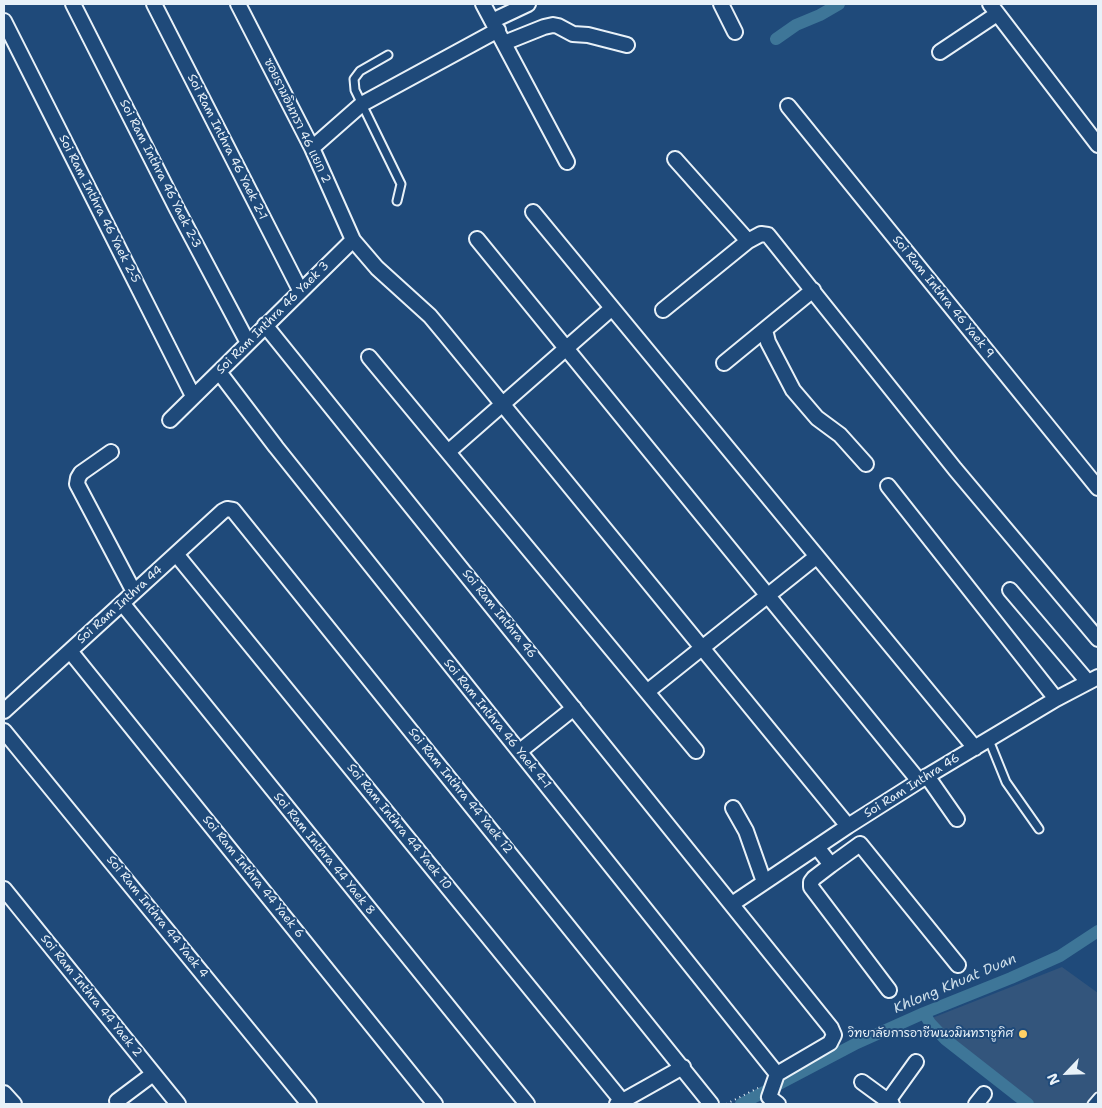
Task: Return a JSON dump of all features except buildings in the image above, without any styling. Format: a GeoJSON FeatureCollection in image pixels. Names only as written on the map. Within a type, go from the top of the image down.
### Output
{"type":"FeatureCollection","features":[{"type":"Feature","properties":{"kind":"street","name":"Soi Ram Inthra 46 Yaek 2-3"},"geometry":{"type":"LineString","coordinates":[[74,4],[177,210],[248,343]]}},
{"type":"Feature","properties":{"kind":"street","name":"Soi Ram Inthra 46 Yaek 2-1"},"geometry":{"type":"LineString","coordinates":[[154,4],[300,290]]}},
{"type":"Feature","properties":{"kind":"street","name":"ซอยรามอินทรา 46 แยก 2"},"geometry":{"type":"LineString","coordinates":[[238,4],[312,148],[353,240],[389,280],[430,316],[848,826]]}},
{"type":"Feature","properties":{"kind":"street"},"geometry":{"type":"LineString","coordinates":[[483,4],[568,162]]}},
{"type":"Feature","properties":{"kind":"street"},"geometry":{"type":"LineString","coordinates":[[312,148],[362,104],[528,4]]}},
{"type":"Feature","properties":{"kind":"street"},"geometry":{"type":"LineString","coordinates":[[721,4],[736,32]]}},
{"type":"Feature","properties":{"kind":"street"},"geometry":{"type":"LineString","coordinates":[[940,52],[994,9],[1097,142]]}},
{"type":"Feature","properties":{"kind":"street","name":"Soi Ram Inthra 46 Yaek 2-5"},"geometry":{"type":"LineString","coordinates":[[4,21],[193,396]]}},
{"type":"Feature","properties":{"kind":"street"},"geometry":{"type":"LineString","coordinates":[[504,43],[544,27],[554,25],[573,34],[588,35],[627,45]]}},
{"type":"Feature","properties":{"kind":"street","name":"Soi Ram Inthra 46 Yaek 9"},"geometry":{"type":"LineString","coordinates":[[788,106],[1098,488]]}},
{"type":"Feature","properties":{"kind":"street"},"geometry":{"type":"LineString","coordinates":[[675,159],[748,241]]}},
{"type":"Feature","properties":{"kind":"street"},"geometry":{"type":"LineString","coordinates":[[533,212],[975,748]]}},
{"type":"Feature","properties":{"kind":"street"},"geometry":{"type":"LineString","coordinates":[[663,310],[748,241],[761,234],[768,235],[955,469],[1098,639]]}},
{"type":"Feature","properties":{"kind":"street"},"geometry":{"type":"LineString","coordinates":[[478,239],[768,595],[957,820]]}},
{"type":"Feature","properties":{"kind":"street","name":"Soi Ram Inthra 46 Yaek 3"},"geometry":{"type":"LineString","coordinates":[[170,420],[300,290],[353,240]]}},
{"type":"Feature","properties":{"kind":"street"},"geometry":{"type":"LineString","coordinates":[[724,363],[813,290]]}},
{"type":"Feature","properties":{"kind":"street"},"geometry":{"type":"LineString","coordinates":[[448,452],[612,308]]}},
{"type":"Feature","properties":{"kind":"street","name":"Soi Ram Inthra 46"},"geometry":{"type":"LineString","coordinates":[[265,326],[831,1028],[834,1035],[830,1043],[776,1076]]}},
{"type":"Feature","properties":{"kind":"street"},"geometry":{"type":"LineString","coordinates":[[765,330],[768,342],[784,375],[798,397],[817,418],[840,435],[866,464]]}},
{"type":"Feature","properties":{"kind":"street"},"geometry":{"type":"LineString","coordinates":[[369,357],[696,750]]}},
{"type":"Feature","properties":{"kind":"street","name":"Soi Ram Inthra 46 Yaek 4-1"},"geometry":{"type":"LineString","coordinates":[[219,372],[276,447],[520,751],[776,1076]]}},
{"type":"Feature","properties":{"kind":"street"},"geometry":{"type":"LineString","coordinates":[[111,452],[81,473],[77,484],[134,592]]}},
{"type":"Feature","properties":{"kind":"street"},"geometry":{"type":"LineString","coordinates":[[888,486],[1056,699]]}},
{"type":"Feature","properties":{"kind":"street","name":"Soi Ram Inthra 44"},"geometry":{"type":"LineString","coordinates":[[4,711],[223,512],[230,510],[238,516]]}},
{"type":"Feature","properties":{"kind":"street","name":"Soi Ram Inthra 44 Yaek 12"},"geometry":{"type":"LineString","coordinates":[[238,516],[711,1104]]}},
{"type":"Feature","properties":{"kind":"street","name":"Soi Ram Inthra 44 Yaek 10"},"geometry":{"type":"LineString","coordinates":[[176,554],[620,1103]]}},
{"type":"Feature","properties":{"kind":"street"},"geometry":{"type":"LineString","coordinates":[[648,691],[816,557]]}},
{"type":"Feature","properties":{"kind":"street"},"geometry":{"type":"LineString","coordinates":[[1010,590],[1093,680]]}},
{"type":"Feature","properties":{"kind":"street","name":"Soi Ram Inthra 44 Yaek 8"},"geometry":{"type":"LineString","coordinates":[[122,603],[527,1104]]}},
{"type":"Feature","properties":{"kind":"street","name":"Soi Ram Inthra 44 Yaek 6"},"geometry":{"type":"LineString","coordinates":[[70,651],[435,1104]]}},
{"type":"Feature","properties":{"kind":"street","name":"Soi Ram Inthra 46"},"geometry":{"type":"LineString","coordinates":[[732,904],[923,778],[1056,699],[1093,680]]}},
{"type":"Feature","properties":{"kind":"street"},"geometry":{"type":"LineString","coordinates":[[520,751],[574,708]]}},
{"type":"Feature","properties":{"kind":"street","name":"Soi Ram Inthra 44 Yaek 4"},"geometry":{"type":"LineString","coordinates":[[4,731],[309,1104]]}},
{"type":"Feature","properties":{"kind":"street"},"geometry":{"type":"LineString","coordinates":[[732,808],[746,831],[764,882]]}},
{"type":"Feature","properties":{"kind":"street"},"geometry":{"type":"LineString","coordinates":[[889,990],[811,887],[811,882],[814,878],[860,844],[958,965]]}},
{"type":"Feature","properties":{"kind":"street"},"geometry":{"type":"LineString","coordinates":[[817,847],[831,865]]}},
{"type":"Feature","properties":{"kind":"street","name":"Soi Ram Inthra 44 Yaek 2"},"geometry":{"type":"LineString","coordinates":[[4,889],[178,1104]]}},
{"type":"Feature","properties":{"kind":"street"},"geometry":{"type":"LineString","coordinates":[[862,1082],[890,1103],[916,1062]]}},
{"type":"Feature","properties":{"kind":"street"},"geometry":{"type":"LineString","coordinates":[[620,1103],[683,1067]]}},
{"type":"Feature","properties":{"kind":"street"},"geometry":{"type":"LineString","coordinates":[[117,1101],[153,1074]]}},
{"type":"Feature","properties":{"kind":"street"},"geometry":{"type":"LineString","coordinates":[[774,1101],[776,1076]]}},
{"type":"Feature","properties":{"kind":"street"},"geometry":{"type":"LineString","coordinates":[[4,1093],[14,1104]]}},
{"type":"Feature","properties":{"kind":"lane"},"geometry":{"type":"LineString","coordinates":[[388,55],[360,71],[354,79],[355,90],[401,184],[397,201]]}},
{"type":"Feature","properties":{"kind":"lane"},"geometry":{"type":"LineString","coordinates":[[989,740],[1006,782],[1039,829]]}},
{"type":"Feature","properties":{"kind":"lane"},"geometry":{"type":"LineString","coordinates":[[1092,1104],[1098,1097]]}},
{"type":"Feature","properties":{"kind":"path"},"geometry":{"type":"LineString","coordinates":[[726,1104],[776,1076]]}},
{"type":"Feature","properties":{"kind":"shaded area","name":"วิทยาลัยการอาชีพนวมินทราชูทิศ"},"geometry":{"type":"Polygon","coordinates":[[[1062,967],[1098,993],[1098,1104],[1035,1104],[953,1041],[932,1018],[1062,967]]]}},
{"type":"Feature","properties":{"kind":"waterway"},"geometry":{"type":"LineString","coordinates":[[776,39],[796,25],[820,15],[839,4]]}},
{"type":"Feature","properties":{"kind":"waterway","name":"Khlong Khuat Duan"},"geometry":{"type":"LineString","coordinates":[[741,1104],[857,1043],[1060,956],[1098,931]]}},
{"type":"Feature","properties":{"kind":"waterway"},"geometry":{"type":"LineString","coordinates":[[924,1013],[930,1023],[945,1039],[1028,1104]]}},
{"type":"Feature","properties":{"kind":"place","name":"วิทยาลัยการอาชีพนวมินทราชูทิศ"},"geometry":{"type":"Point","coordinates":[1023,1034]}}]}
